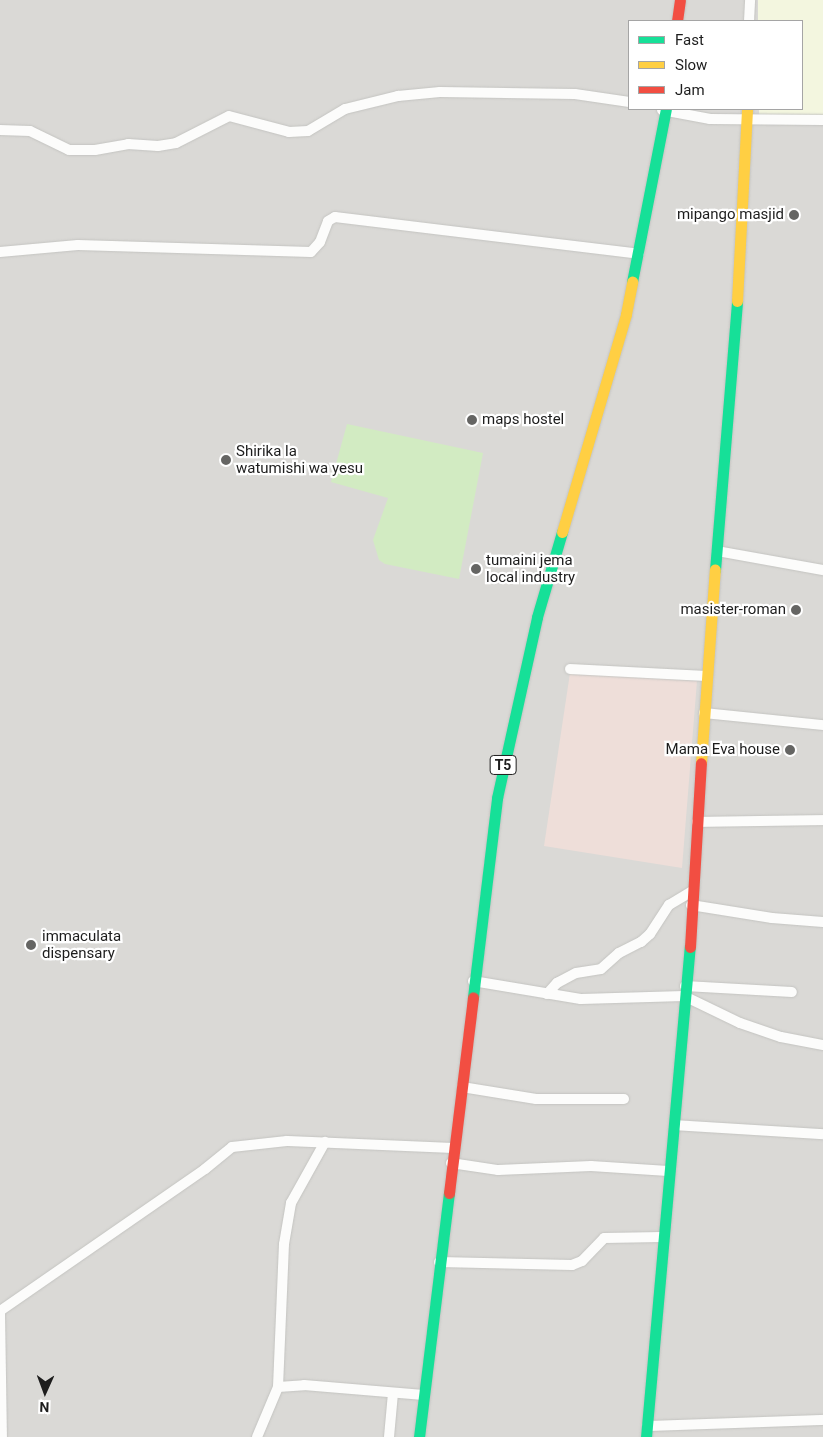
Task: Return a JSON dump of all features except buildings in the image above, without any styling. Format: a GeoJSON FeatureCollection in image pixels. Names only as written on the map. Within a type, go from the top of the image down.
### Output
{"type":"FeatureCollection","features":[{"type":"Feature","properties":{"kind":"main road"},"geometry":{"type":"LineString","coordinates":[[677,20],[680,0]]}},
{"type":"Feature","properties":{"kind":"main road","name":"T5"},"geometry":{"type":"LineString","coordinates":[[419,1437],[451,1163],[462,1087],[473,981],[497,798],[521,679],[626,314],[664,110]]}},
{"type":"Feature","properties":{"kind":"main road"},"geometry":{"type":"LineString","coordinates":[[647,1431],[662,1237],[674,1125],[685,991],[706,676],[737,310],[747,114]]}},
{"type":"Feature","properties":{"kind":"street"},"geometry":{"type":"LineString","coordinates":[[749,20],[750,0]]}},
{"type":"Feature","properties":{"kind":"street"},"geometry":{"type":"LineString","coordinates":[[0,130],[37,133],[69,150],[94,150],[128,144],[158,146],[176,143],[229,116],[298,133],[308,131],[345,109],[398,96],[440,92],[576,94],[628,102]]}},
{"type":"Feature","properties":{"kind":"street"},"geometry":{"type":"LineString","coordinates":[[669,110],[710,119],[747,114],[823,120]]}},
{"type":"Feature","properties":{"kind":"street"},"geometry":{"type":"LineString","coordinates":[[0,252],[78,245],[305,252],[314,250],[328,221],[335,217],[638,254]]}},
{"type":"Feature","properties":{"kind":"street"},"geometry":{"type":"LineString","coordinates":[[717,551],[823,570]]}},
{"type":"Feature","properties":{"kind":"street"},"geometry":{"type":"LineString","coordinates":[[570,669],[706,676]]}},
{"type":"Feature","properties":{"kind":"street"},"geometry":{"type":"LineString","coordinates":[[704,713],[823,725]]}},
{"type":"Feature","properties":{"kind":"street"},"geometry":{"type":"LineString","coordinates":[[697,822],[823,820]]}},
{"type":"Feature","properties":{"kind":"street"},"geometry":{"type":"LineString","coordinates":[[547,994],[557,983],[576,973],[601,969],[618,953],[641,942],[669,905],[692,891]]}},
{"type":"Feature","properties":{"kind":"street"},"geometry":{"type":"LineString","coordinates":[[691,905],[772,918],[823,922]]}},
{"type":"Feature","properties":{"kind":"street"},"geometry":{"type":"LineString","coordinates":[[473,981],[581,999],[685,991],[792,992]]}},
{"type":"Feature","properties":{"kind":"street"},"geometry":{"type":"LineString","coordinates":[[685,991],[740,1023],[781,1037],[823,1045]]}},
{"type":"Feature","properties":{"kind":"street"},"geometry":{"type":"LineString","coordinates":[[462,1087],[536,1099],[624,1099]]}},
{"type":"Feature","properties":{"kind":"street"},"geometry":{"type":"LineString","coordinates":[[674,1125],[823,1134]]}},
{"type":"Feature","properties":{"kind":"street"},"geometry":{"type":"LineString","coordinates":[[2,1437],[0,1312],[205,1169],[232,1147],[287,1141],[454,1148]]}},
{"type":"Feature","properties":{"kind":"street"},"geometry":{"type":"LineString","coordinates":[[257,1437],[278,1387],[284,1244],[291,1203],[325,1142]]}},
{"type":"Feature","properties":{"kind":"street"},"geometry":{"type":"LineString","coordinates":[[451,1163],[498,1170],[591,1166],[668,1171]]}},
{"type":"Feature","properties":{"kind":"street"},"geometry":{"type":"LineString","coordinates":[[439,1262],[572,1265],[582,1261],[604,1238],[662,1237]]}},
{"type":"Feature","properties":{"kind":"street"},"geometry":{"type":"LineString","coordinates":[[278,1387],[304,1385],[424,1396]]}},
{"type":"Feature","properties":{"kind":"street"},"geometry":{"type":"LineString","coordinates":[[389,1437],[393,1393]]}},
{"type":"Feature","properties":{"kind":"street"},"geometry":{"type":"LineString","coordinates":[[647,1431],[823,1420]]}},
{"type":"Feature","properties":{"kind":"shaded area"},"geometry":{"type":"Polygon","coordinates":[[[0,0],[823,0],[823,1437],[0,1437],[0,0]]]}},
{"type":"Feature","properties":{"kind":"shaded area"},"geometry":{"type":"Polygon","coordinates":[[[758,0],[823,0],[823,116],[759,116],[759,110],[803,110],[803,20],[758,20],[758,0]]]}},
{"type":"Feature","properties":{"kind":"shaded area"},"geometry":{"type":"Polygon","coordinates":[[[570,673],[697,681],[682,868],[544,846],[570,673]]]}},
{"type":"Feature","properties":{"kind":"green space"},"geometry":{"type":"Polygon","coordinates":[[[347,424],[483,453],[459,579],[385,564],[379,560],[373,540],[388,498],[331,482],[347,424]]]}},
{"type":"Feature","properties":{"kind":"traffic: fast"},"geometry":{"type":"LineString","coordinates":[[632,282],[666,110]]}},
{"type":"Feature","properties":{"kind":"traffic: fast"},"geometry":{"type":"LineString","coordinates":[[715,570],[737,301]]}},
{"type":"Feature","properties":{"kind":"traffic: fast"},"geometry":{"type":"LineString","coordinates":[[473,997],[497,798],[537,617],[562,532]]}},
{"type":"Feature","properties":{"kind":"traffic: fast"},"geometry":{"type":"LineString","coordinates":[[646,1437],[690,947]]}},
{"type":"Feature","properties":{"kind":"traffic: fast"},"geometry":{"type":"LineString","coordinates":[[419,1437],[449,1193]]}},
{"type":"Feature","properties":{"kind":"traffic: slow"},"geometry":{"type":"LineString","coordinates":[[737,301],[747,110]]}},
{"type":"Feature","properties":{"kind":"traffic: slow"},"geometry":{"type":"LineString","coordinates":[[562,532],[626,314],[632,282]]}},
{"type":"Feature","properties":{"kind":"traffic: slow"},"geometry":{"type":"LineString","coordinates":[[701,763],[715,570]]}},
{"type":"Feature","properties":{"kind":"traffic: jam"},"geometry":{"type":"LineString","coordinates":[[677,20],[680,0]]}},
{"type":"Feature","properties":{"kind":"traffic: jam"},"geometry":{"type":"LineString","coordinates":[[690,947],[701,763]]}},
{"type":"Feature","properties":{"kind":"traffic: jam"},"geometry":{"type":"LineString","coordinates":[[449,1193],[473,997]]}},
{"type":"Feature","properties":{"kind":"place","name":"mipango masjid"},"geometry":{"type":"Point","coordinates":[794,215]}},
{"type":"Feature","properties":{"kind":"place","name":"maps hostel"},"geometry":{"type":"Point","coordinates":[472,420]}},
{"type":"Feature","properties":{"kind":"place","name":"Shirika la watumishi wa yesu"},"geometry":{"type":"Point","coordinates":[226,460]}},
{"type":"Feature","properties":{"kind":"place","name":"tumaini jema local industry"},"geometry":{"type":"Point","coordinates":[476,569]}},
{"type":"Feature","properties":{"kind":"place","name":"masister-roman"},"geometry":{"type":"Point","coordinates":[796,610]}},
{"type":"Feature","properties":{"kind":"place","name":"Mama Eva house"},"geometry":{"type":"Point","coordinates":[790,750]}},
{"type":"Feature","properties":{"kind":"place","name":"immaculata dispensary"},"geometry":{"type":"Point","coordinates":[31,945]}}]}
